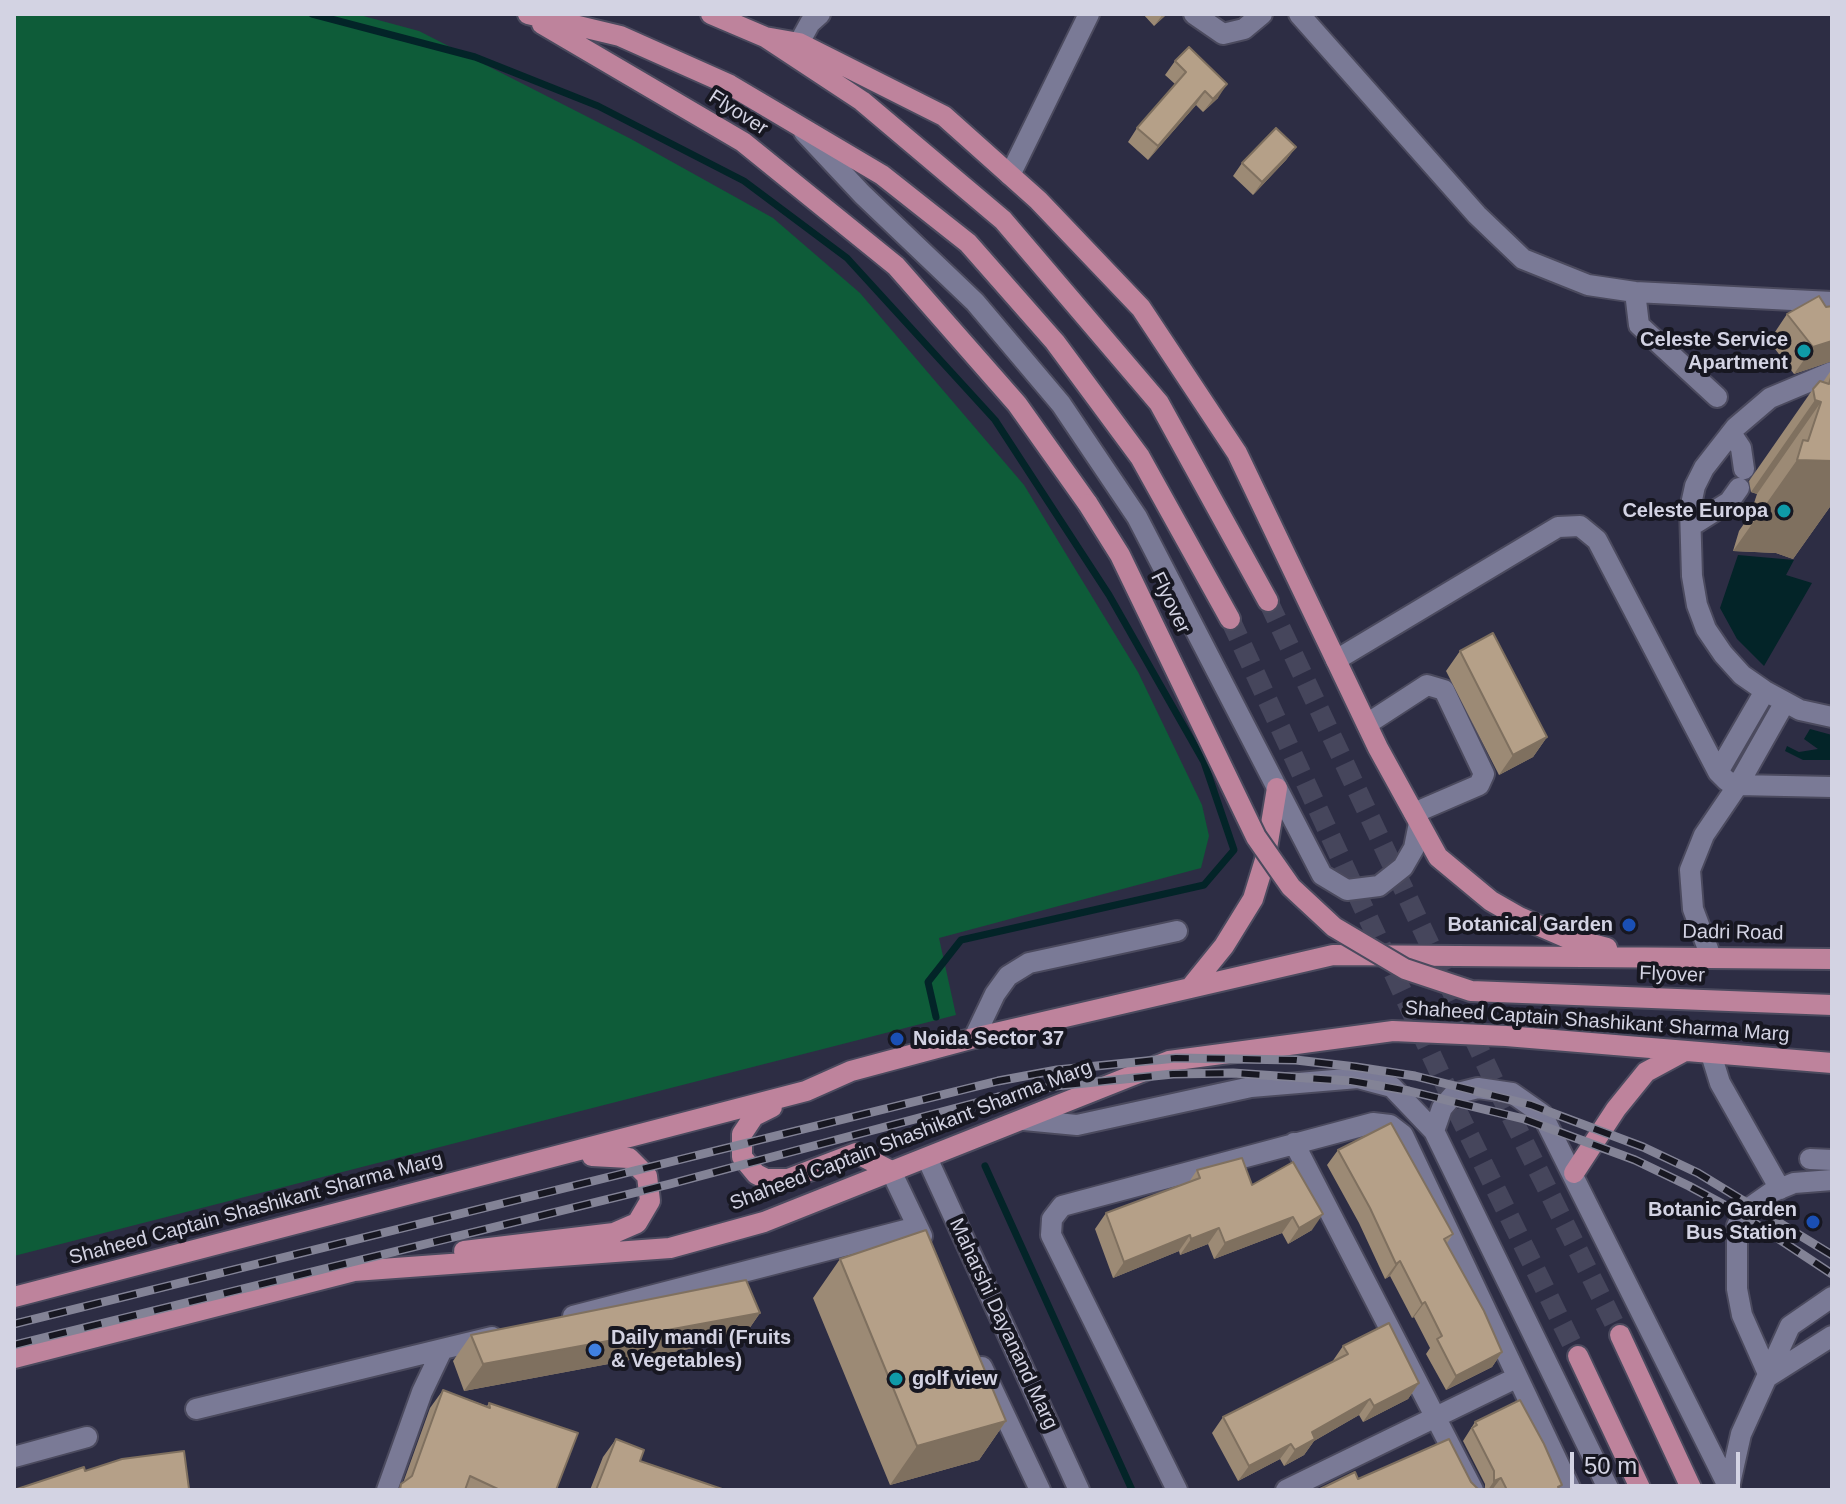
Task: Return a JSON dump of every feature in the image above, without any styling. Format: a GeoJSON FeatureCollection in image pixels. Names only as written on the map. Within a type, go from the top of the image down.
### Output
{"type":"FeatureCollection","features":[{"type":"Feature","properties":{"kind":"main road"},"geometry":{"type":"LineString","coordinates":[[527,14],[620,36],[730,85],[882,175],[968,243],[1036,320],[1140,457],[1230,619]]}},
{"type":"Feature","properties":{"kind":"main road","name":"Flyover"},"geometry":{"type":"LineString","coordinates":[[527,14],[743,142],[896,266],[958,333],[1017,404],[1120,555],[1256,837],[1291,887],[1334,927],[1405,969],[1471,991],[1832,1005]]}},
{"type":"Feature","properties":{"kind":"main road"},"geometry":{"type":"LineString","coordinates":[[711,14],[765,37],[862,101],[1003,220],[1159,403],[1268,601]]}},
{"type":"Feature","properties":{"kind":"main road"},"geometry":{"type":"LineString","coordinates":[[765,37],[799,43],[944,116],[1038,200],[1149,319],[1237,453],[1367,724],[1438,857],[1491,901],[1565,937],[1634,956]]}},
{"type":"Feature","properties":{"kind":"main road"},"geometry":{"type":"LineString","coordinates":[[1190,988],[1224,946],[1253,899],[1265,860],[1277,788]]}},
{"type":"Feature","properties":{"kind":"main road","name":"Shaheed Captain Shashikant Sharma Marg"},"geometry":{"type":"LineString","coordinates":[[14,1297],[806,1091],[851,1071],[974,1038],[1309,960],[1359,952],[1634,956]]}},
{"type":"Feature","properties":{"kind":"main road","name":"Dadri Road"},"geometry":{"type":"LineString","coordinates":[[1634,956],[1832,959]]}},
{"type":"Feature","properties":{"kind":"main road","name":"Shaheed Captain Shashikant Sharma Marg"},"geometry":{"type":"LineString","coordinates":[[14,1358],[354,1271],[670,1248],[764,1222],[1169,1061],[1393,1031],[1506,1036],[1832,1063]]}},
{"type":"Feature","properties":{"kind":"main road"},"geometry":{"type":"LineString","coordinates":[[1574,1173],[1616,1109],[1646,1072],[1683,1052]]}},
{"type":"Feature","properties":{"kind":"main road"},"geometry":{"type":"LineString","coordinates":[[806,1091],[754,1116],[747,1124],[740,1145],[748,1166],[766,1179],[777,1181],[856,1153],[891,1171]]}},
{"type":"Feature","properties":{"kind":"main road"},"geometry":{"type":"LineString","coordinates":[[354,1271],[519,1242],[614,1233],[626,1230],[646,1213],[651,1189],[647,1176],[629,1158],[616,1155],[542,1159]]}},
{"type":"Feature","properties":{"kind":"main road"},"geometry":{"type":"LineString","coordinates":[[1620,1335],[1692,1490]]}},
{"type":"Feature","properties":{"kind":"main road"},"geometry":{"type":"LineString","coordinates":[[1578,1356],[1641,1490]]}},
{"type":"Feature","properties":{"kind":"street"},"geometry":{"type":"LineString","coordinates":[[1010,175],[1089,14]]}},
{"type":"Feature","properties":{"kind":"street"},"geometry":{"type":"LineString","coordinates":[[1194,14],[1223,34],[1244,29],[1262,14]]}},
{"type":"Feature","properties":{"kind":"street"},"geometry":{"type":"LineString","coordinates":[[1299,14],[1477,215],[1523,259],[1588,285],[1635,292],[1832,302]]}},
{"type":"Feature","properties":{"kind":"street"},"geometry":{"type":"LineString","coordinates":[[799,43],[810,17]]}},
{"type":"Feature","properties":{"kind":"street"},"geometry":{"type":"LineString","coordinates":[[796,123],[862,194],[975,302],[1061,404],[1137,517],[1322,875],[1347,890],[1379,886],[1403,867],[1414,848],[1416,818],[1479,785],[1484,774],[1444,690],[1427,685],[1367,724]]}},
{"type":"Feature","properties":{"kind":"street"},"geometry":{"type":"LineString","coordinates":[[1635,292],[1639,325],[1717,397]]}},
{"type":"Feature","properties":{"kind":"street"},"geometry":{"type":"LineString","coordinates":[[1832,372],[1770,398],[1731,433],[1695,486],[1691,526],[1692,576],[1706,629],[1742,675],[1800,710],[1832,717]]}},
{"type":"Feature","properties":{"kind":"street"},"geometry":{"type":"LineString","coordinates":[[1691,526],[1729,502],[1741,478],[1741,448],[1731,433]]}},
{"type":"Feature","properties":{"kind":"street"},"geometry":{"type":"LineString","coordinates":[[1336,660],[1558,527],[1580,526],[1597,540],[1718,772],[1727,781],[1738,785],[1832,787]]}},
{"type":"Feature","properties":{"kind":"street"},"geometry":{"type":"LineString","coordinates":[[1718,772],[1765,691]]}},
{"type":"Feature","properties":{"kind":"street"},"geometry":{"type":"LineString","coordinates":[[1711,957],[1693,909],[1690,870],[1704,835],[1738,785],[1785,702]]}},
{"type":"Feature","properties":{"kind":"street"},"geometry":{"type":"LineString","coordinates":[[974,1038],[1008,976],[1029,963],[1177,931]]}},
{"type":"Feature","properties":{"kind":"street"},"geometry":{"type":"LineString","coordinates":[[1711,1054],[1720,1083],[1780,1189]]}},
{"type":"Feature","properties":{"kind":"street"},"geometry":{"type":"LineString","coordinates":[[1024,1120],[1077,1125],[1251,1087],[1358,1078],[1392,1087],[1434,1131],[1609,1490]]}},
{"type":"Feature","properties":{"kind":"street"},"geometry":{"type":"LineString","coordinates":[[1434,1131],[1442,1108],[1454,1094],[1478,1088],[1512,1093],[1542,1114],[1730,1489]]}},
{"type":"Feature","properties":{"kind":"street"},"geometry":{"type":"LineString","coordinates":[[1177,1490],[1051,1235],[1052,1219],[1062,1206],[1373,1123],[1390,1125],[1403,1135],[1571,1490]]}},
{"type":"Feature","properties":{"kind":"street"},"geometry":{"type":"LineString","coordinates":[[1294,1143],[1473,1490]]}},
{"type":"Feature","properties":{"kind":"street","name":"Maharshi Dayanand Marg"},"geometry":{"type":"LineString","coordinates":[[927,1158],[1079,1490]]}},
{"type":"Feature","properties":{"kind":"street"},"geometry":{"type":"LineString","coordinates":[[1810,1159],[1832,1160]]}},
{"type":"Feature","properties":{"kind":"street","name":"Maharshi Dayanand Marg"},"geometry":{"type":"LineString","coordinates":[[891,1171],[930,1255]]}},
{"type":"Feature","properties":{"kind":"street"},"geometry":{"type":"LineString","coordinates":[[1769,1376],[1742,1315],[1735,1240],[1737,1226],[1745,1211],[1780,1189],[1794,1183],[1832,1180]]}},
{"type":"Feature","properties":{"kind":"street"},"geometry":{"type":"LineString","coordinates":[[549,1322],[917,1227]]}},
{"type":"Feature","properties":{"kind":"street"},"geometry":{"type":"LineString","coordinates":[[1730,1489],[1741,1434],[1790,1326],[1832,1297]]}},
{"type":"Feature","properties":{"kind":"street"},"geometry":{"type":"LineString","coordinates":[[196,1409],[519,1330]]}},
{"type":"Feature","properties":{"kind":"street"},"geometry":{"type":"LineString","coordinates":[[1769,1376],[1832,1336]]}},
{"type":"Feature","properties":{"kind":"street"},"geometry":{"type":"LineString","coordinates":[[390,1489],[430,1394],[442,1350]]}},
{"type":"Feature","properties":{"kind":"street","name":"Maharshi Dayanand Marg"},"geometry":{"type":"LineString","coordinates":[[975,1352],[1040,1490]]}},
{"type":"Feature","properties":{"kind":"street"},"geometry":{"type":"LineString","coordinates":[[1286,1490],[1516,1378]]}},
{"type":"Feature","properties":{"kind":"street"},"geometry":{"type":"LineString","coordinates":[[14,1457],[87,1437]]}},
{"type":"Feature","properties":{"kind":"green space"},"geometry":{"type":"Polygon","coordinates":[[[14,14],[356,14],[419,31],[631,139],[773,218],[860,293],[1024,485],[1138,672],[1202,805],[1209,836],[1201,868],[939,938],[956,1015],[14,1256],[14,14]]]}},
{"type":"Feature","properties":{"kind":"shaded area"},"geometry":{"type":"Polygon","coordinates":[[[1738,555],[1794,560],[1786,575],[1812,583],[1764,666],[1737,639],[1720,608],[1738,555]]]}},
{"type":"Feature","properties":{"kind":"shaded area"},"geometry":{"type":"Polygon","coordinates":[[[1810,729],[1832,735],[1832,760],[1803,760],[1785,751],[1787,746],[1799,752],[1818,749],[1804,739],[1810,729]]]}},
{"type":"Feature","properties":{"kind":"building"},"geometry":{"type":"Polygon","coordinates":[[[1189,47],[1227,84],[1213,99],[1205,91],[1158,146],[1137,128],[1186,72],[1175,61],[1189,47]]]}},
{"type":"Feature","properties":{"kind":"building"},"geometry":{"type":"Polygon","coordinates":[[[1276,128],[1296,147],[1262,182],[1242,163],[1276,128]]]}},
{"type":"Feature","properties":{"kind":"building"},"geometry":{"type":"Polygon","coordinates":[[[1819,296],[1826,307],[1832,306],[1832,341],[1813,347],[1787,314],[1819,296]]]}},
{"type":"Feature","properties":{"kind":"building"},"geometry":{"type":"Polygon","coordinates":[[[1832,374],[1832,461],[1797,460],[1803,440],[1808,441],[1821,402],[1815,400],[1813,389],[1820,381],[1829,384],[1832,374]]]}},
{"type":"Feature","properties":{"kind":"building"},"geometry":{"type":"Polygon","coordinates":[[[1493,633],[1547,737],[1513,755],[1460,651],[1493,633]]]}},
{"type":"Feature","properties":{"kind":"building"},"geometry":{"type":"Polygon","coordinates":[[[1391,1123],[1453,1234],[1444,1239],[1484,1311],[1502,1352],[1456,1376],[1437,1339],[1442,1336],[1425,1302],[1422,1304],[1400,1261],[1396,1264],[1338,1150],[1391,1123]]]}},
{"type":"Feature","properties":{"kind":"building"},"geometry":{"type":"Polygon","coordinates":[[[1242,1158],[1252,1185],[1293,1162],[1323,1214],[1299,1228],[1293,1217],[1225,1243],[1219,1228],[1191,1239],[1190,1235],[1124,1262],[1106,1213],[1200,1178],[1197,1170],[1242,1158]]]}},
{"type":"Feature","properties":{"kind":"building"},"geometry":{"type":"Polygon","coordinates":[[[926,1230],[1006,1421],[917,1446],[840,1259],[926,1230]]]}},
{"type":"Feature","properties":{"kind":"building"},"geometry":{"type":"Polygon","coordinates":[[[746,1280],[760,1313],[483,1364],[471,1335],[746,1280]]]}},
{"type":"Feature","properties":{"kind":"building"},"geometry":{"type":"Polygon","coordinates":[[[1389,1323],[1419,1383],[1374,1406],[1370,1399],[1312,1432],[1315,1439],[1295,1450],[1291,1444],[1249,1466],[1223,1417],[1348,1354],[1343,1346],[1389,1323]]]}},
{"type":"Feature","properties":{"kind":"building"},"geometry":{"type":"Polygon","coordinates":[[[443,1390],[490,1408],[489,1403],[578,1433],[556,1490],[500,1490],[470,1476],[465,1490],[400,1490],[401,1484],[412,1476],[443,1390]]]}},
{"type":"Feature","properties":{"kind":"building"},"geometry":{"type":"Polygon","coordinates":[[[1520,1400],[1544,1444],[1562,1485],[1558,1487],[1560,1490],[1507,1490],[1501,1478],[1494,1481],[1494,1471],[1472,1428],[1477,1425],[1475,1422],[1520,1400]]]}},
{"type":"Feature","properties":{"kind":"building"},"geometry":{"type":"Polygon","coordinates":[[[616,1439],[644,1450],[640,1461],[725,1490],[596,1490],[616,1439]]]}},
{"type":"Feature","properties":{"kind":"building"},"geometry":{"type":"Polygon","coordinates":[[[1449,1439],[1471,1482],[1478,1489],[1318,1490],[1355,1472],[1358,1479],[1449,1439]]]}},
{"type":"Feature","properties":{"kind":"building"},"geometry":{"type":"Polygon","coordinates":[[[184,1451],[189,1489],[14,1490],[84,1467],[85,1471],[122,1459],[184,1451]]]}},
{"type":"Feature","properties":{"kind":"waterway"},"geometry":{"type":"LineString","coordinates":[[312,14],[475,57],[598,106],[744,181],[847,258],[995,420],[1109,595],[1204,762],[1234,850],[1204,885],[961,940],[928,982],[936,1017]]}},
{"type":"Feature","properties":{"kind":"waterway"},"geometry":{"type":"LineString","coordinates":[[985,1166],[1132,1490]]}},
{"type":"Feature","properties":{"kind":"tunnel"},"geometry":{"type":"LineString","coordinates":[[1268,601],[1501,1096],[1620,1335]]}},
{"type":"Feature","properties":{"kind":"tunnel"},"geometry":{"type":"LineString","coordinates":[[1230,619],[1461,1119],[1578,1356]]}},
{"type":"Feature","properties":{"kind":"railway"},"geometry":{"type":"LineString","coordinates":[[14,1324],[998,1081],[1057,1070],[1176,1058],[1296,1060],[1356,1067],[1415,1076],[1531,1105],[1643,1147],[1698,1173],[1832,1255]]}},
{"type":"Feature","properties":{"kind":"railway"},"geometry":{"type":"LineString","coordinates":[[14,1345],[670,1184],[998,1097],[1056,1086],[1173,1074],[1233,1073],[1351,1081],[1409,1091],[1524,1119],[1635,1160],[1689,1186],[1741,1214],[1832,1274]]}},
{"type":"Feature","properties":{"kind":"place","name":"Celeste Service Apartment"},"geometry":{"type":"Point","coordinates":[1804,351]}},
{"type":"Feature","properties":{"kind":"place","name":"Celeste Europa"},"geometry":{"type":"Point","coordinates":[1784,511]}},
{"type":"Feature","properties":{"kind":"place","name":"Botanical Garden"},"geometry":{"type":"Point","coordinates":[1629,925]}},
{"type":"Feature","properties":{"kind":"place","name":"Noida Sector 37"},"geometry":{"type":"Point","coordinates":[897,1039]}},
{"type":"Feature","properties":{"kind":"place","name":"Botanic Garden Bus Station"},"geometry":{"type":"Point","coordinates":[1813,1222]}},
{"type":"Feature","properties":{"kind":"place","name":"Daily mandi (Fruits & Vegetables)"},"geometry":{"type":"Point","coordinates":[595,1350]}},
{"type":"Feature","properties":{"kind":"place","name":"golf view"},"geometry":{"type":"Point","coordinates":[896,1379]}}]}
